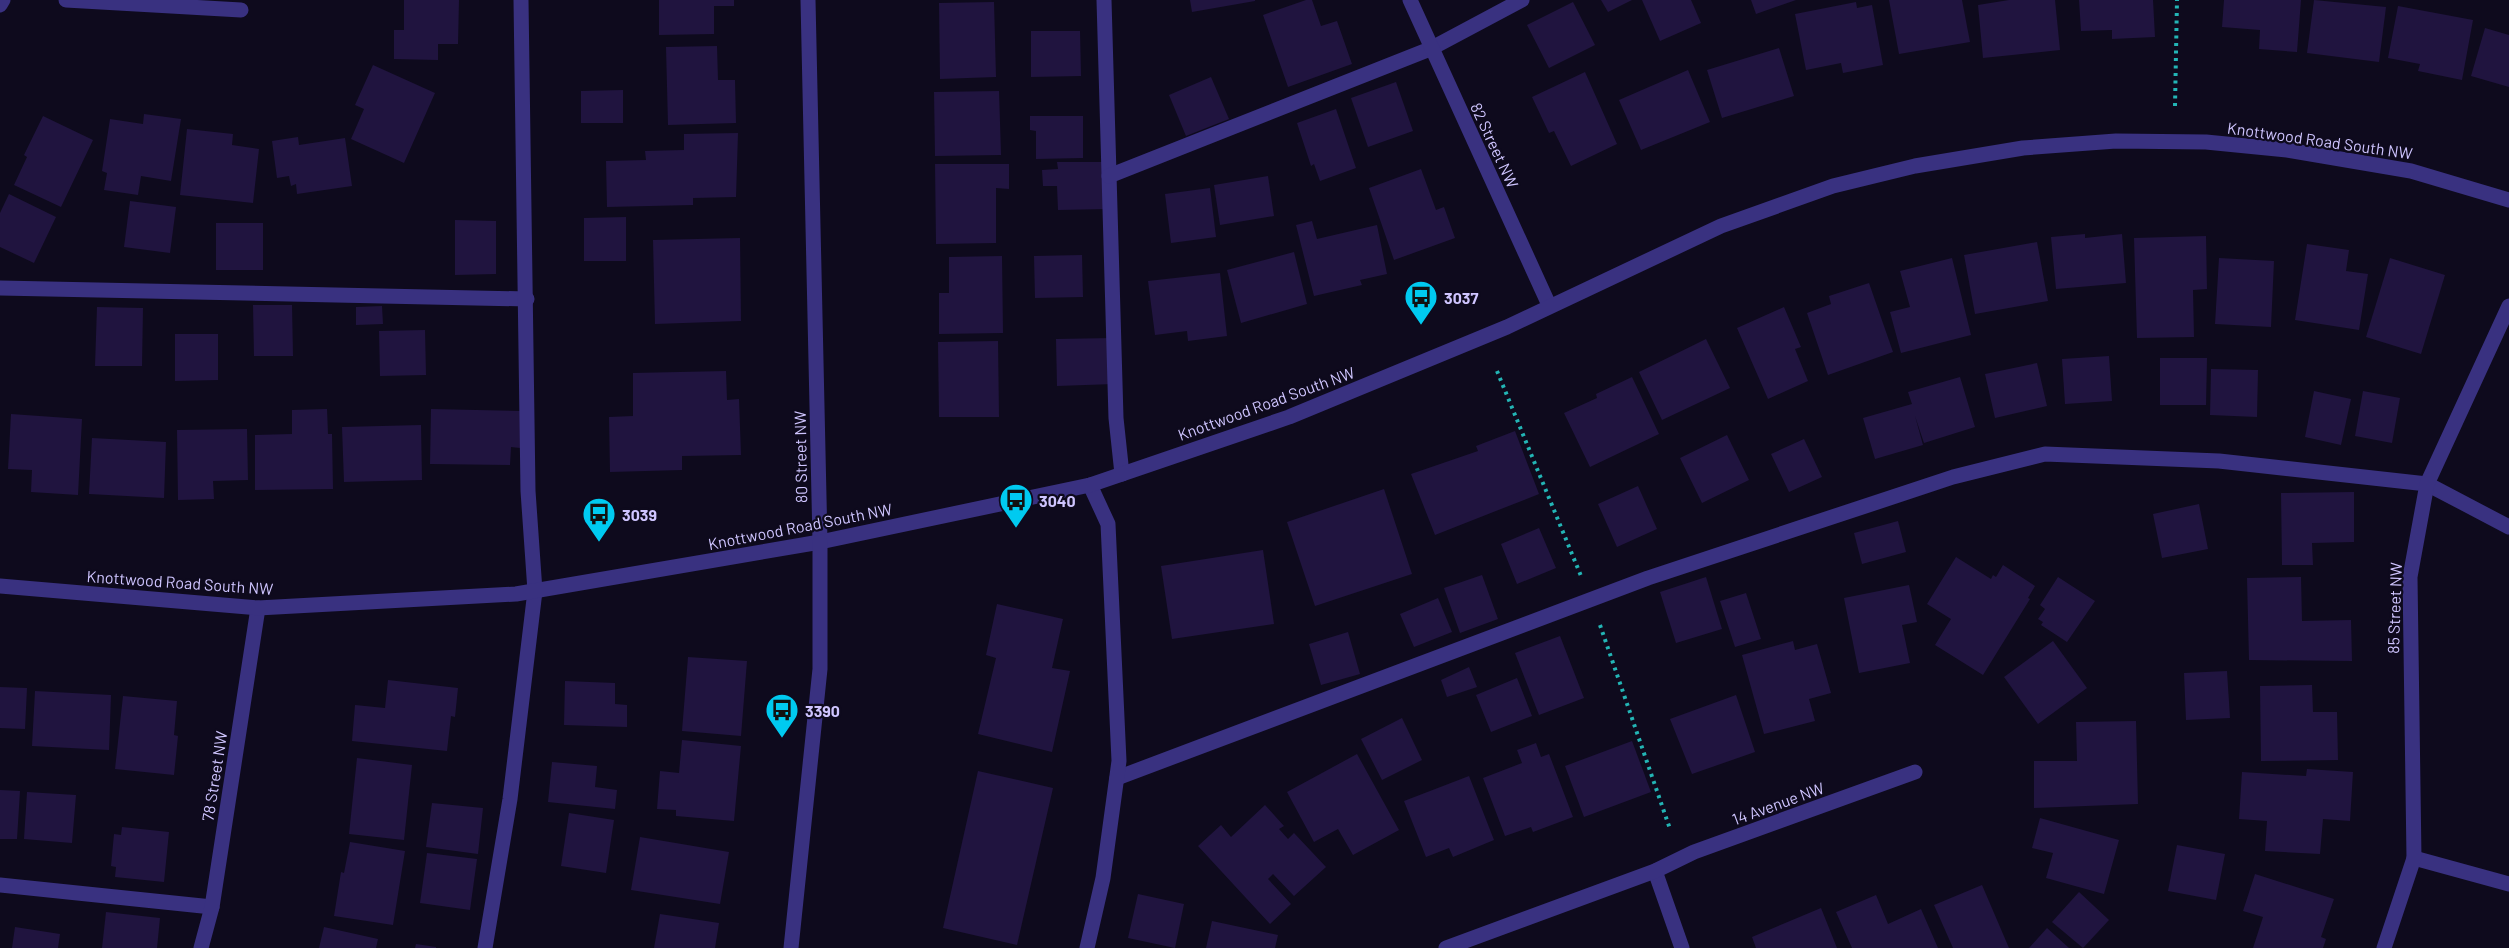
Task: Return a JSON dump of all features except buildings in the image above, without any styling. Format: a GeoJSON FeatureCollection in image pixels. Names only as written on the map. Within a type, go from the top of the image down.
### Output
{"type":"FeatureCollection","features":[{"type":"Feature","properties":{"kind":"street"},"geometry":{"type":"LineString","coordinates":[[0,5],[3,0]]}},
{"type":"Feature","properties":{"kind":"street"},"geometry":{"type":"LineString","coordinates":[[66,0],[241,10]]}},
{"type":"Feature","properties":{"kind":"street"},"geometry":{"type":"LineString","coordinates":[[485,948],[510,800],[535,591],[528,491],[521,0]]}},
{"type":"Feature","properties":{"kind":"street","name":"80 Street NW"},"geometry":{"type":"LineString","coordinates":[[791,948],[820,669],[820,542],[808,0]]}},
{"type":"Feature","properties":{"kind":"street"},"geometry":{"type":"LineString","coordinates":[[1104,0],[1116,418],[1122,474]]}},
{"type":"Feature","properties":{"kind":"street","name":"82 Street NW"},"geometry":{"type":"LineString","coordinates":[[1410,0],[1430,49],[1549,305]]}},
{"type":"Feature","properties":{"kind":"street"},"geometry":{"type":"LineString","coordinates":[[1109,176],[1430,49],[1522,0]]}},
{"type":"Feature","properties":{"kind":"street","name":"Knottwood Road South NW"},"geometry":{"type":"LineString","coordinates":[[0,586],[258,608],[535,591],[820,542],[1090,485],[1289,417],[1507,327],[1549,305],[1721,226],[1833,186],[1915,166],[2024,148],[2116,141],[2195,142],[2287,150],[2411,171],[2509,200]]}},
{"type":"Feature","properties":{"kind":"street"},"geometry":{"type":"LineString","coordinates":[[0,288],[527,299]]}},
{"type":"Feature","properties":{"kind":"street","name":"85 Street NW"},"geometry":{"type":"LineString","coordinates":[[2384,948],[2414,858],[2410,577],[2427,484],[2509,306]]}},
{"type":"Feature","properties":{"kind":"street"},"geometry":{"type":"LineString","coordinates":[[1117,778],[1648,578],[1953,477],[2045,454],[2220,461],[2427,484],[2509,527]]}},
{"type":"Feature","properties":{"kind":"street"},"geometry":{"type":"LineString","coordinates":[[1087,948],[1103,878],[1119,761],[1108,524],[1090,485]]}},
{"type":"Feature","properties":{"kind":"street","name":"78 Street NW"},"geometry":{"type":"LineString","coordinates":[[201,948],[212,907],[258,608]]}},
{"type":"Feature","properties":{"kind":"street","name":"14 Avenue NW"},"geometry":{"type":"LineString","coordinates":[[1446,948],[1655,871],[1694,852],[1915,772]]}},
{"type":"Feature","properties":{"kind":"street"},"geometry":{"type":"LineString","coordinates":[[2414,858],[2509,884]]}},
{"type":"Feature","properties":{"kind":"street"},"geometry":{"type":"LineString","coordinates":[[1655,871],[1682,948]]}},
{"type":"Feature","properties":{"kind":"street"},"geometry":{"type":"LineString","coordinates":[[0,885],[212,907]]}},
{"type":"Feature","properties":{"kind":"path"},"geometry":{"type":"LineString","coordinates":[[2175,106],[2177,0]]}},
{"type":"Feature","properties":{"kind":"place","name":"3037"},"geometry":{"type":"Point","coordinates":[1421,326]}},
{"type":"Feature","properties":{"kind":"place","name":"3040"},"geometry":{"type":"Point","coordinates":[1016,529]}},
{"type":"Feature","properties":{"kind":"place","name":"3039"},"geometry":{"type":"Point","coordinates":[599,543]}},
{"type":"Feature","properties":{"kind":"place","name":"3390"},"geometry":{"type":"Point","coordinates":[782,739]}}]}
